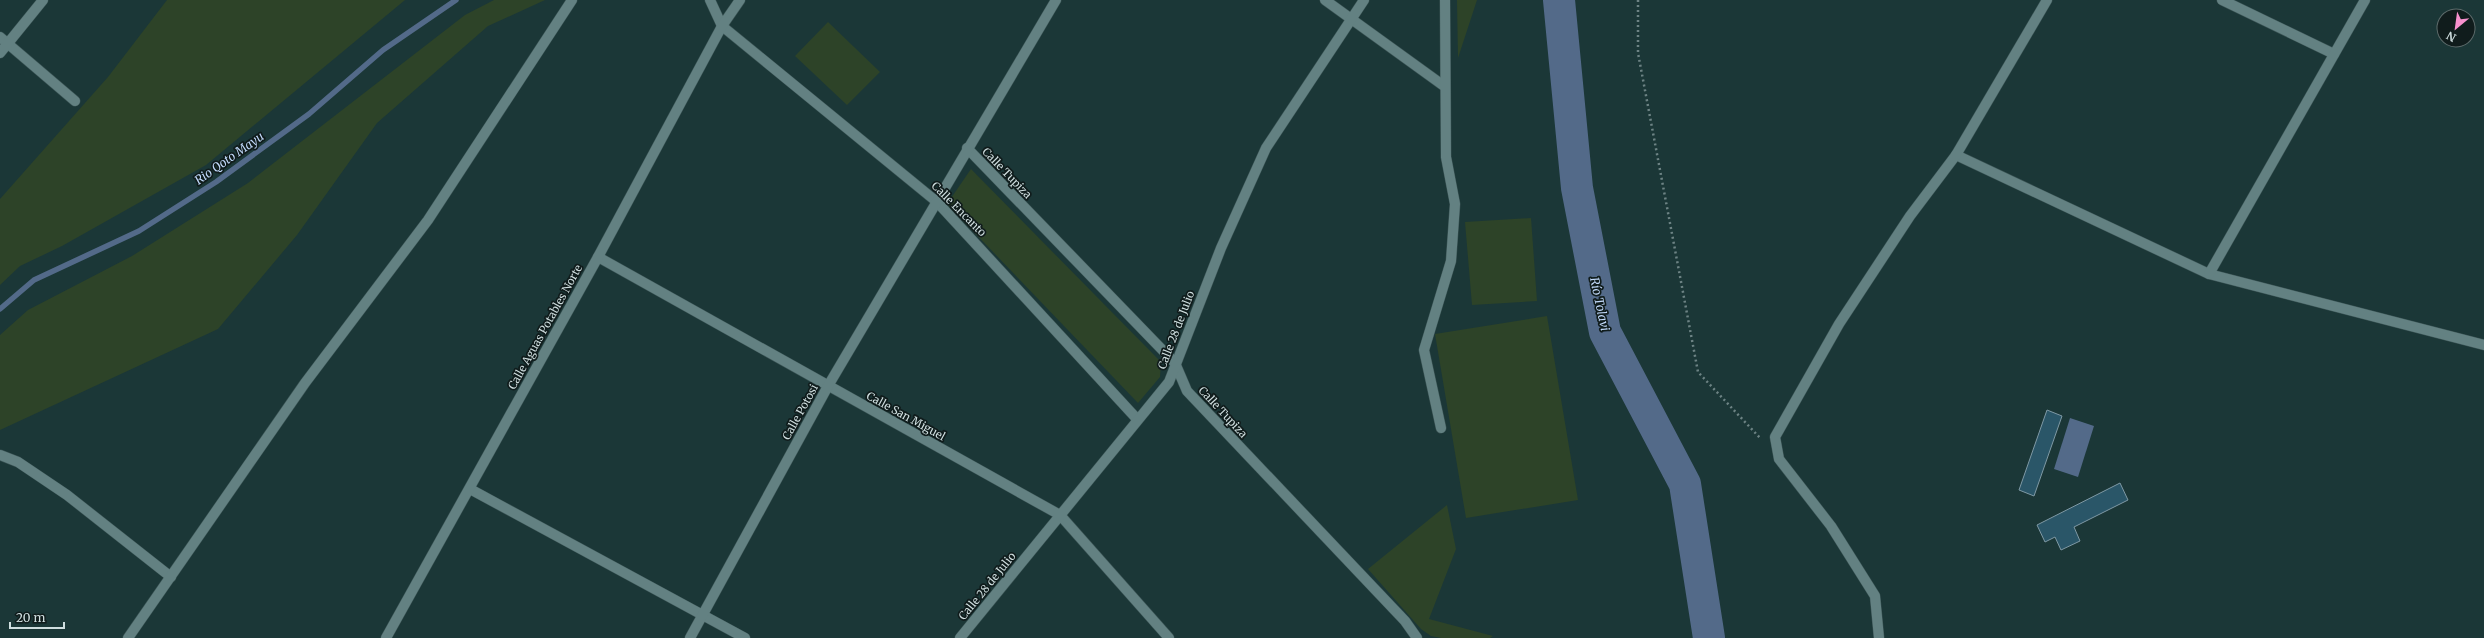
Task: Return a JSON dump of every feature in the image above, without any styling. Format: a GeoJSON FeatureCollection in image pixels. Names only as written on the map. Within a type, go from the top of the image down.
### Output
{"type":"FeatureCollection","features":[{"type":"Feature","properties":{"kind":"street"},"geometry":{"type":"LineString","coordinates":[[0,53],[4,40],[43,0]]}},
{"type":"Feature","properties":{"kind":"street"},"geometry":{"type":"LineString","coordinates":[[128,638],[305,383],[428,220],[572,0]]}},
{"type":"Feature","properties":{"kind":"street"},"geometry":{"type":"LineString","coordinates":[[710,0],[722,26]]}},
{"type":"Feature","properties":{"kind":"street","name":"Calle Aguas Potables Norte"},"geometry":{"type":"LineString","coordinates":[[386,638],[598,257],[722,26],[740,0]]}},
{"type":"Feature","properties":{"kind":"street","name":"Calle Potosi"},"geometry":{"type":"LineString","coordinates":[[690,638],[828,386],[937,202],[967,148],[1056,0]]}},
{"type":"Feature","properties":{"kind":"street"},"geometry":{"type":"LineString","coordinates":[[1325,0],[1444,86]]}},
{"type":"Feature","properties":{"kind":"street","name":"Calle 28 de Julio"},"geometry":{"type":"LineString","coordinates":[[960,638],[1137,419],[1169,382],[1175,363],[1221,248],[1266,148],[1364,0]]}},
{"type":"Feature","properties":{"kind":"street"},"geometry":{"type":"LineString","coordinates":[[1442,428],[1424,350],[1451,261],[1455,204],[1446,157],[1444,86],[1445,0]]}},
{"type":"Feature","properties":{"kind":"street"},"geometry":{"type":"LineString","coordinates":[[1879,638],[1875,596],[1831,526],[1779,459],[1775,437],[1843,318],[1910,216],[1956,156],[2047,0]]}},
{"type":"Feature","properties":{"kind":"street"},"geometry":{"type":"LineString","coordinates":[[2222,0],[2334,54]]}},
{"type":"Feature","properties":{"kind":"street"},"geometry":{"type":"LineString","coordinates":[[2209,274],[2365,0]]}},
{"type":"Feature","properties":{"kind":"street","name":"Calle Encanto"},"geometry":{"type":"LineString","coordinates":[[722,26],[937,202],[1137,419]]}},
{"type":"Feature","properties":{"kind":"street"},"geometry":{"type":"LineString","coordinates":[[4,40],[75,101]]}},
{"type":"Feature","properties":{"kind":"street","name":"Calle Tupiza"},"geometry":{"type":"LineString","coordinates":[[967,148],[1175,363],[1187,391],[1405,621],[1417,638]]}},
{"type":"Feature","properties":{"kind":"street"},"geometry":{"type":"LineString","coordinates":[[1956,156],[2209,274],[2484,346]]}},
{"type":"Feature","properties":{"kind":"street","name":"Calle San Miguel"},"geometry":{"type":"LineString","coordinates":[[598,257],[1060,515],[1169,638]]}},
{"type":"Feature","properties":{"kind":"street"},"geometry":{"type":"LineString","coordinates":[[0,455],[18,462],[67,495],[171,577]]}},
{"type":"Feature","properties":{"kind":"street"},"geometry":{"type":"LineString","coordinates":[[470,489],[745,638]]}},
{"type":"Feature","properties":{"kind":"path"},"geometry":{"type":"LineString","coordinates":[[1638,0],[1638,53],[1698,372],[1763,441]]}},
{"type":"Feature","properties":{"kind":"green space"},"geometry":{"type":"Polygon","coordinates":[[[167,0],[405,0],[206,165],[62,246],[20,266],[0,285],[0,199],[108,77],[167,0]]]}},
{"type":"Feature","properties":{"kind":"green space"},"geometry":{"type":"Polygon","coordinates":[[[494,0],[545,0],[488,26],[377,123],[297,235],[218,329],[0,430],[0,335],[28,310],[132,256],[248,183],[465,15],[494,0]]]}},
{"type":"Feature","properties":{"kind":"green space"},"geometry":{"type":"Polygon","coordinates":[[[1457,0],[1477,0],[1458,58],[1457,0]]]}},
{"type":"Feature","properties":{"kind":"green space"},"geometry":{"type":"Polygon","coordinates":[[[828,22],[880,72],[847,105],[795,56],[828,22]]]}},
{"type":"Feature","properties":{"kind":"green space"},"geometry":{"type":"Polygon","coordinates":[[[971,169],[1161,362],[1160,377],[1138,403],[947,204],[971,169]]]}},
{"type":"Feature","properties":{"kind":"green space"},"geometry":{"type":"Polygon","coordinates":[[[1531,218],[1537,301],[1472,305],[1465,222],[1531,218]]]}},
{"type":"Feature","properties":{"kind":"green space"},"geometry":{"type":"Polygon","coordinates":[[[1547,316],[1578,500],[1466,518],[1435,334],[1547,316]]]}},
{"type":"Feature","properties":{"kind":"green space"},"geometry":{"type":"Polygon","coordinates":[[[1447,505],[1456,549],[1429,619],[1493,636],[1490,638],[1441,638],[1431,636],[1421,629],[1368,569],[1447,505]]]}},
{"type":"Feature","properties":{"kind":"water"},"geometry":{"type":"Polygon","coordinates":[[[2070,418],[2094,426],[2078,477],[2054,469],[2070,418]]]}},
{"type":"Feature","properties":{"kind":"building"},"geometry":{"type":"Polygon","coordinates":[[[2047,410],[2062,416],[2034,496],[2019,490],[2047,410]]]}},
{"type":"Feature","properties":{"kind":"building"},"geometry":{"type":"Polygon","coordinates":[[[2120,483],[2128,500],[2074,527],[2080,541],[2061,550],[2055,537],[2045,542],[2037,525],[2120,483]]]}},
{"type":"Feature","properties":{"kind":"waterway","name":"Rio Qoto Mayu"},"geometry":{"type":"LineString","coordinates":[[0,309],[34,280],[139,231],[216,182],[309,114],[383,50],[456,0]]}},
{"type":"Feature","properties":{"kind":"waterway","name":"Río Tolavi"},"geometry":{"type":"LineString","coordinates":[[1559,0],[1577,188],[1605,332],[1685,484],[1709,638]]}}]}
